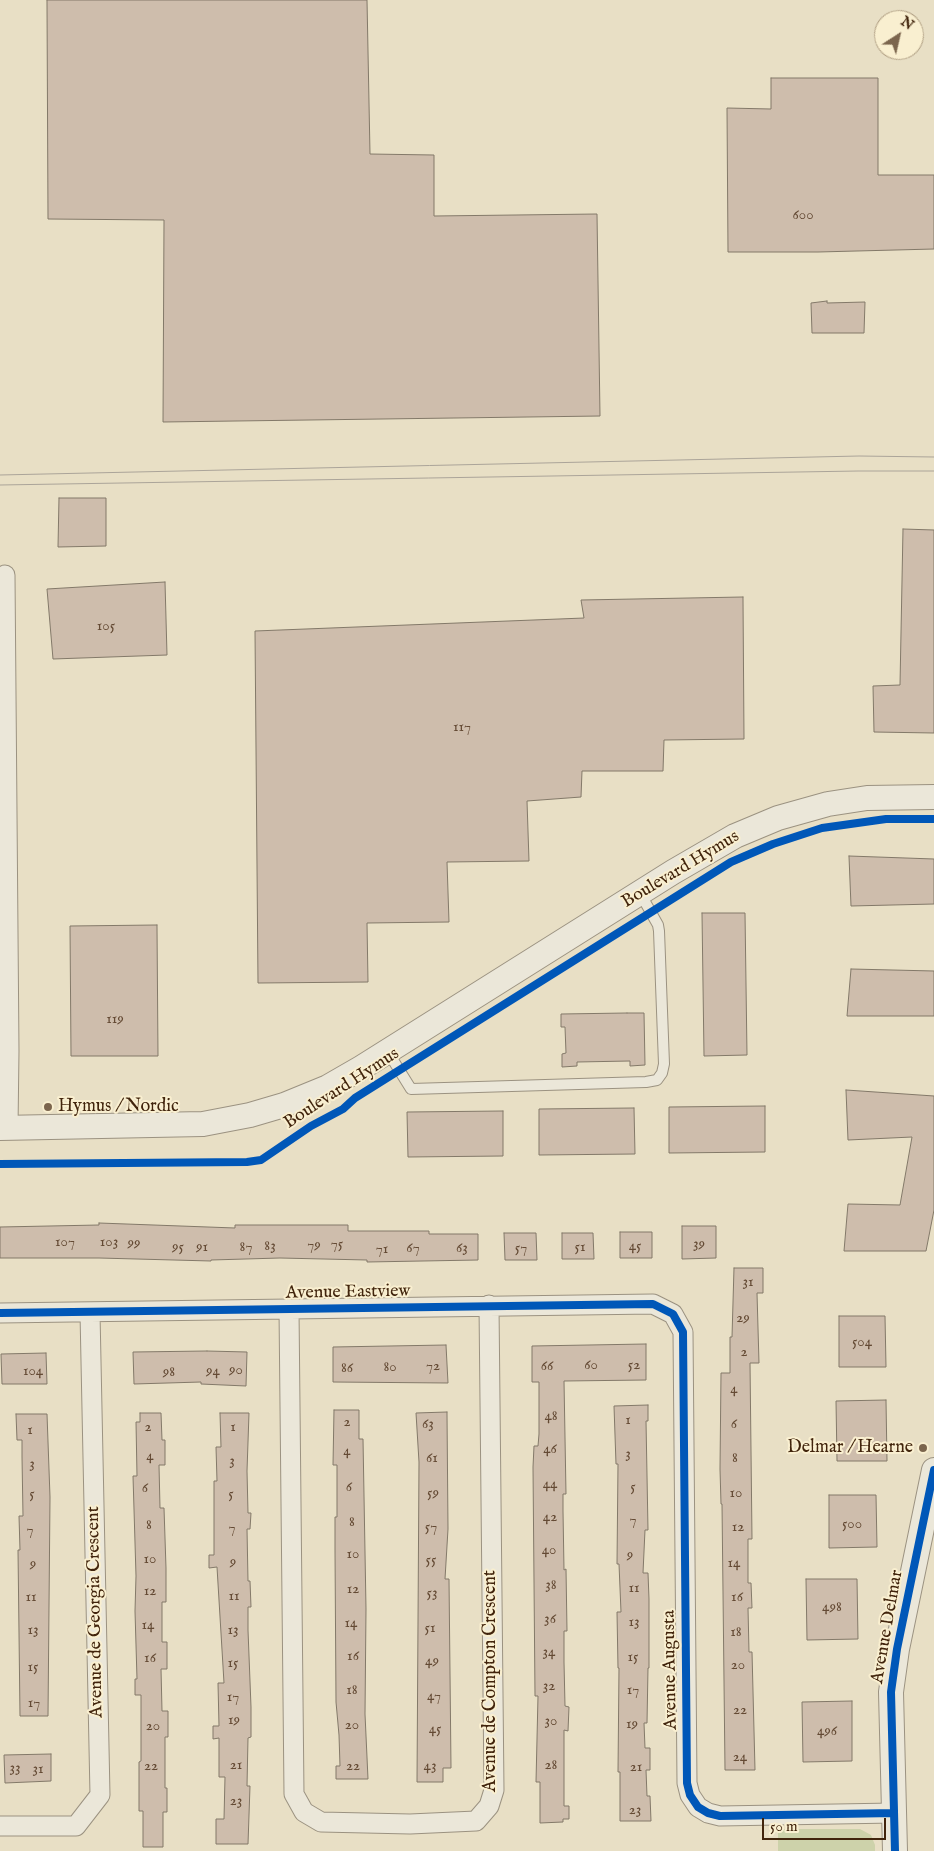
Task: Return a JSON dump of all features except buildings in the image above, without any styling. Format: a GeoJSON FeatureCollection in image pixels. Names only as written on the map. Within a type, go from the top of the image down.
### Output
{"type":"FeatureCollection","features":[{"type":"Feature","properties":{"kind":"street"},"geometry":{"type":"LineString","coordinates":[[4,1128],[9,1051],[5,575]]}},
{"type":"Feature","properties":{"kind":"street","name":"Boulevard Hymus"},"geometry":{"type":"LineString","coordinates":[[4,1128],[203,1124],[235,1119],[268,1110],[314,1093],[388,1052],[723,842],[778,818],[815,807],[877,798],[934,797]]}},
{"type":"Feature","properties":{"kind":"street","name":"Avenue Eastview"},"geometry":{"type":"LineString","coordinates":[[0,1313],[653,1304],[673,1314],[683,1332]]}},
{"type":"Feature","properties":{"kind":"street","name":"Avenue de Compton Crescent"},"geometry":{"type":"LineString","coordinates":[[289,1309],[294,1794],[304,1812],[321,1822],[410,1824],[476,1821],[489,1806],[494,1790],[489,1305]]}},
{"type":"Feature","properties":{"kind":"street","name":"Avenue de Georgia Crescent"},"geometry":{"type":"LineString","coordinates":[[0,1826],[76,1826],[100,1795],[90,1313]]}},
{"type":"Feature","properties":{"kind":"street","name":"Avenue Augusta"},"geometry":{"type":"LineString","coordinates":[[683,1332],[687,1783],[690,1796],[698,1807],[708,1813],[720,1816],[894,1813]]}},
{"type":"Feature","properties":{"kind":"street","name":"Avenue Delmar"},"geometry":{"type":"LineString","coordinates":[[895,1851],[891,1692],[897,1649],[928,1531],[934,1470]]}},
{"type":"Feature","properties":{"kind":"lane"},"geometry":{"type":"LineString","coordinates":[[388,1052],[410,1089],[657,1080],[662,1073],[664,1064],[659,931],[658,925],[640,893]]}},
{"type":"Feature","properties":{"kind":"green space"},"geometry":{"type":"Polygon","coordinates":[[[778,1829],[860,1829],[871,1835],[875,1851],[778,1851],[778,1829]]]}},
{"type":"Feature","properties":{"kind":"tram line"},"geometry":{"type":"LineString","coordinates":[[0,475],[859,456],[934,457]]}},
{"type":"Feature","properties":{"kind":"tram line"},"geometry":{"type":"LineString","coordinates":[[0,485],[934,471]]}},
{"type":"Feature","properties":{"kind":"cycle path"},"geometry":{"type":"LineString","coordinates":[[0,1164],[247,1162],[261,1160],[311,1126],[343,1109],[355,1098],[731,862],[773,844],[822,828],[886,819],[934,819]]}},
{"type":"Feature","properties":{"kind":"cycle path"},"geometry":{"type":"LineString","coordinates":[[0,1313],[653,1304],[673,1314],[683,1332],[687,1783],[690,1795],[698,1807],[708,1813],[720,1816],[894,1813]]}},
{"type":"Feature","properties":{"kind":"cycle path"},"geometry":{"type":"LineString","coordinates":[[895,1851],[891,1692],[897,1649],[934,1470]]}},
{"type":"Feature","properties":{"kind":"place","name":"Hymus / Nordic"},"geometry":{"type":"Point","coordinates":[48,1107]}},
{"type":"Feature","properties":{"kind":"place","name":"Delmar / Hearne"},"geometry":{"type":"Point","coordinates":[923,1448]}}]}
